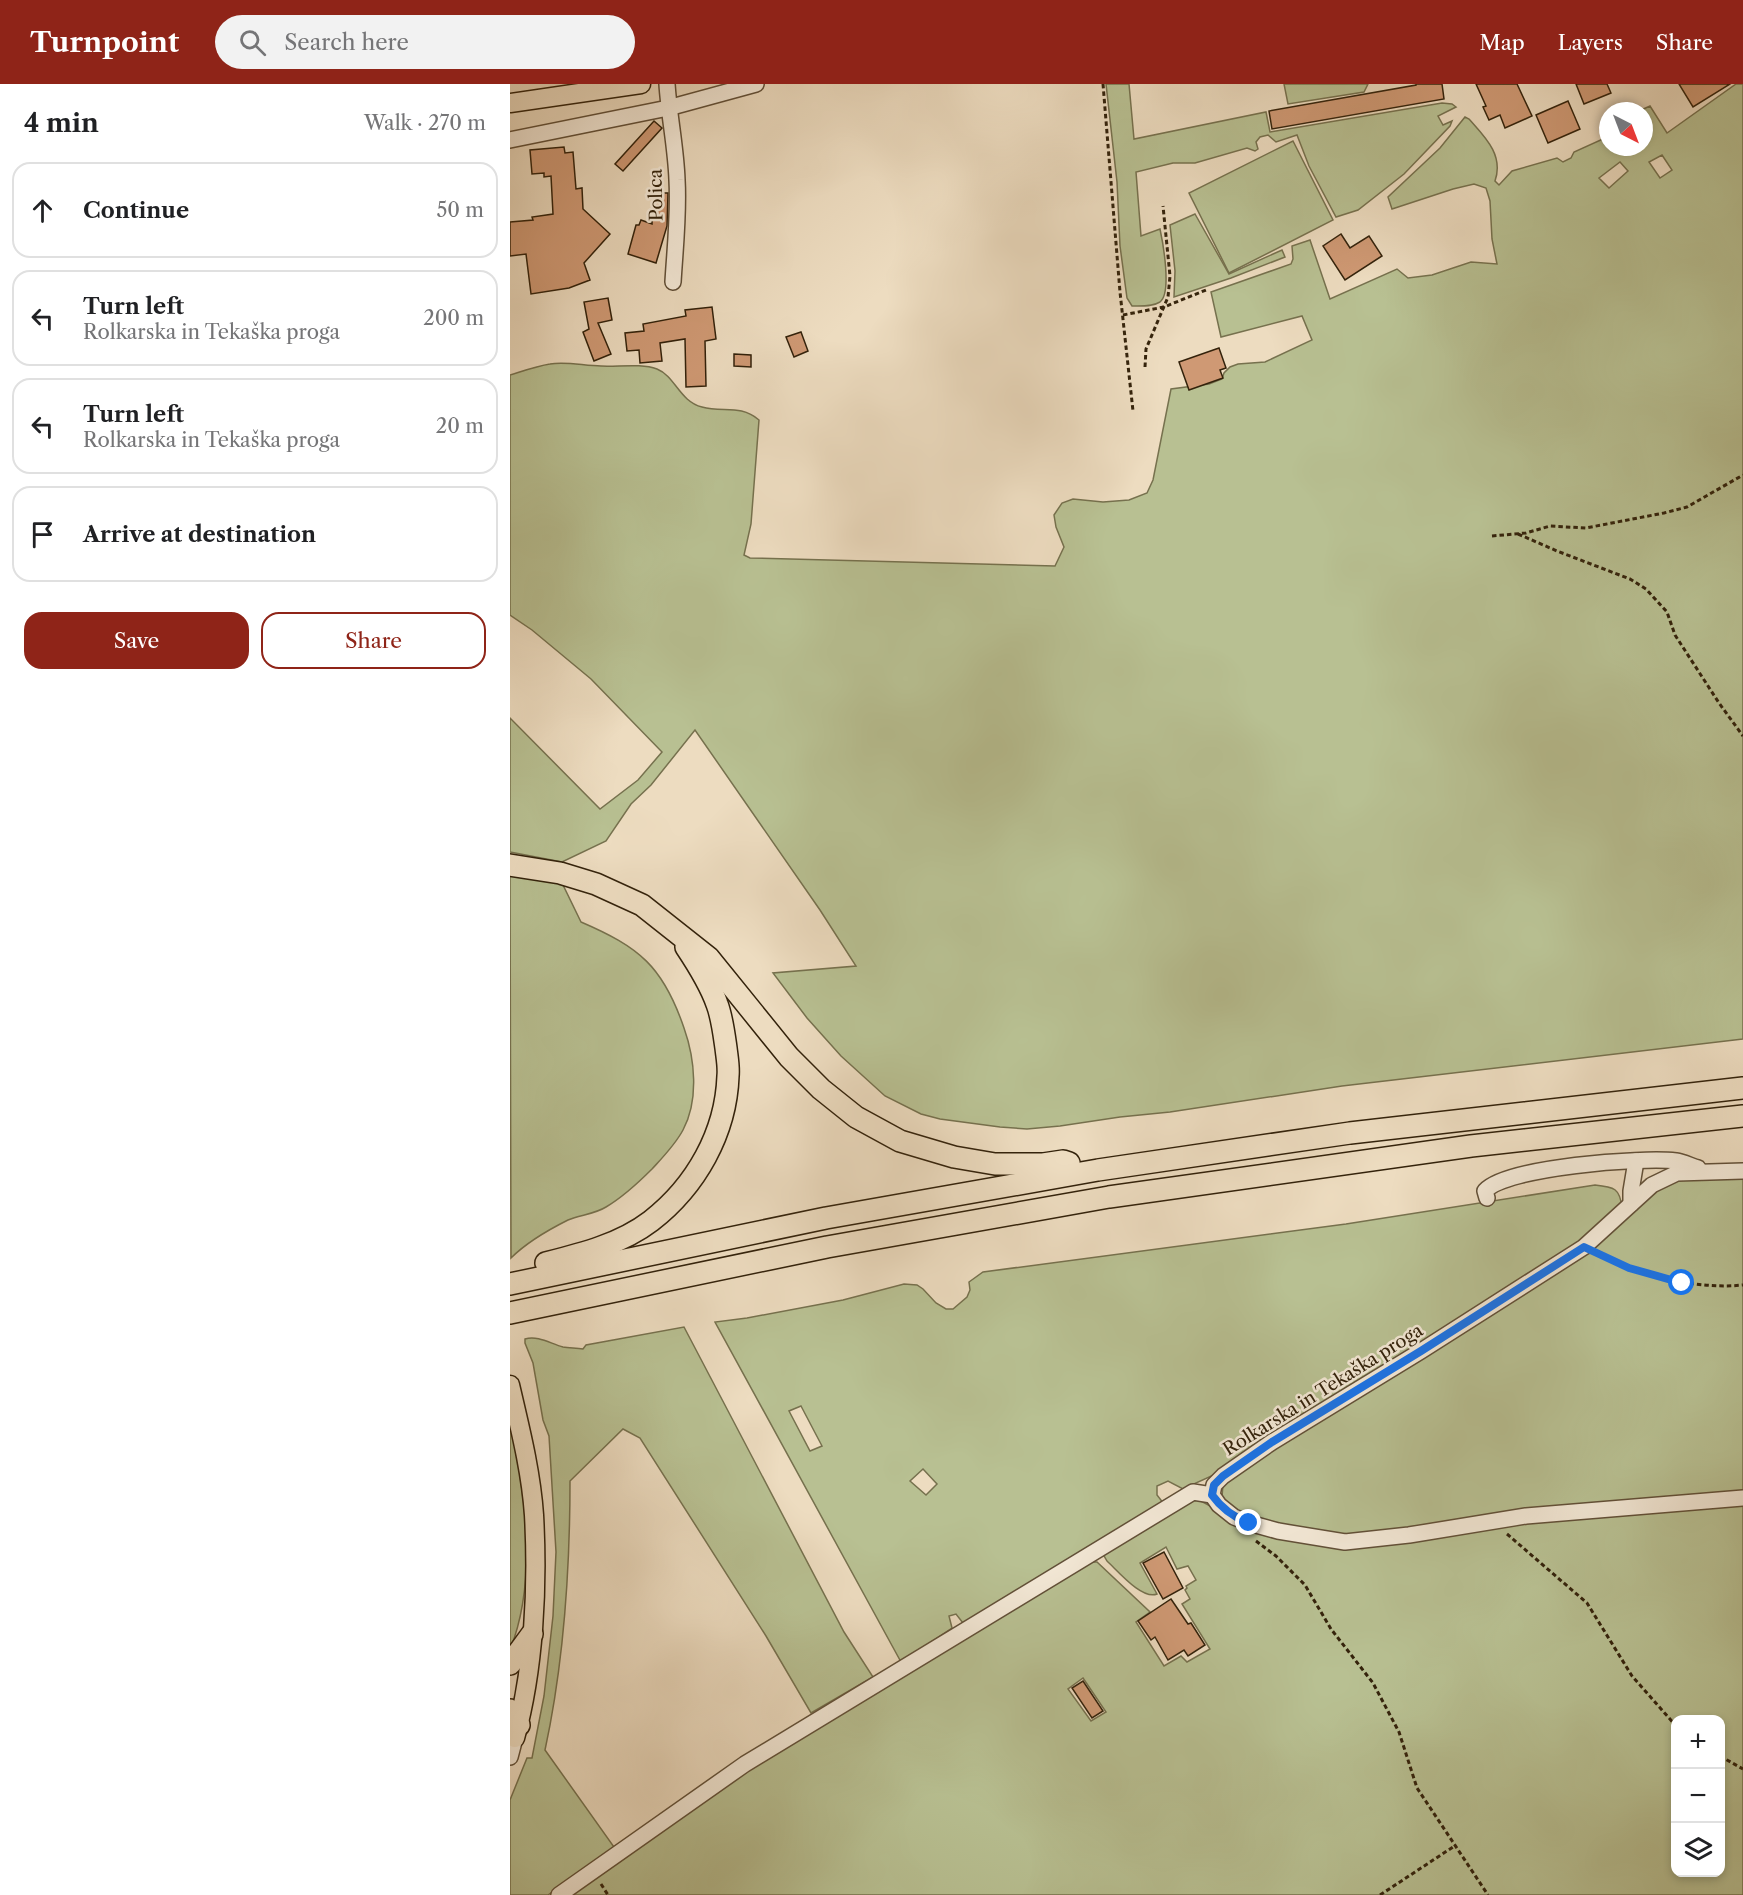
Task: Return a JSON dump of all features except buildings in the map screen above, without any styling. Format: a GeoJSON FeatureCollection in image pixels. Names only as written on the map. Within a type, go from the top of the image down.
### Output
{"type":"FeatureCollection","features":[{"type":"Feature","properties":{"kind":"highway"},"geometry":{"type":"LineString","coordinates":[[510,865],[560,873],[596,884],[642,904],[709,958],[789,1058],[821,1089],[856,1117],[900,1141],[954,1157],[995,1164],[1043,1164],[1063,1161],[1098,1170]]}},
{"type":"Feature","properties":{"kind":"highway"},"geometry":{"type":"LineString","coordinates":[[510,1284],[543,1264],[612,1243],[650,1222],[680,1196],[700,1169],[716,1137],[729,1075],[725,1036],[718,1005],[700,968],[674,930]]}},
{"type":"Feature","properties":{"kind":"highway"},"geometry":{"type":"LineString","coordinates":[[510,1284],[826,1218],[1098,1170],[1350,1133],[1743,1088]]}},
{"type":"Feature","properties":{"kind":"highway"},"geometry":{"type":"LineString","coordinates":[[513,1312],[827,1247],[1109,1197],[1471,1146],[1743,1116]]}},
{"type":"Feature","properties":{"kind":"highway"},"geometry":{"type":"LineString","coordinates":[[510,1664],[532,1634]]}},
{"type":"Feature","properties":{"kind":"main road"},"geometry":{"type":"LineString","coordinates":[[510,103],[641,84]]}},
{"type":"Feature","properties":{"kind":"main road"},"geometry":{"type":"LineString","coordinates":[[510,1385],[527,1460],[534,1515],[532,1634],[513,1733]]}},
{"type":"Feature","properties":{"kind":"street","name":"Polica"},"geometry":{"type":"LineString","coordinates":[[667,84],[677,187],[673,282]]}},
{"type":"Feature","properties":{"kind":"street"},"geometry":{"type":"LineString","coordinates":[[510,140],[668,108],[756,84]]}},
{"type":"Feature","properties":{"kind":"street"},"geometry":{"type":"LineString","coordinates":[[1630,1204],[1636,1161]]}},
{"type":"Feature","properties":{"kind":"street"},"geometry":{"type":"LineString","coordinates":[[1486,1198],[1485,1191],[1488,1188],[1519,1176],[1582,1164],[1676,1161],[1706,1171]]}},
{"type":"Feature","properties":{"kind":"street","name":"Rolkarska in Tekaška proga"},"geometry":{"type":"LineString","coordinates":[[1212,1495],[1214,1485],[1223,1476],[1272,1442],[1584,1247],[1652,1185],[1677,1173],[1743,1171]]}},
{"type":"Feature","properties":{"kind":"street"},"geometry":{"type":"LineString","coordinates":[[559,1895],[745,1764],[1193,1492],[1212,1495],[1219,1505],[1234,1517],[1249,1523],[1278,1531],[1345,1542],[1409,1535],[1548,1514],[1743,1498]]}},
{"type":"Feature","properties":{"kind":"path"},"geometry":{"type":"LineString","coordinates":[[1103,84],[1119,292],[1124,315],[1133,411]]}},
{"type":"Feature","properties":{"kind":"path"},"geometry":{"type":"LineString","coordinates":[[1145,367],[1146,349],[1168,297],[1170,276],[1163,206]]}},
{"type":"Feature","properties":{"kind":"path"},"geometry":{"type":"LineString","coordinates":[[1124,315],[1164,307],[1206,290]]}},
{"type":"Feature","properties":{"kind":"path"},"geometry":{"type":"LineString","coordinates":[[1492,536],[1518,534],[1550,526],[1586,528],[1687,507],[1743,475]]}},
{"type":"Feature","properties":{"kind":"path"},"geometry":{"type":"LineString","coordinates":[[1518,534],[1630,579],[1646,589],[1667,612],[1675,635],[1719,704],[1743,736]]}},
{"type":"Feature","properties":{"kind":"path"},"geometry":{"type":"LineString","coordinates":[[1584,1247],[1629,1268],[1682,1283],[1724,1287],[1743,1285]]}},
{"type":"Feature","properties":{"kind":"path"},"geometry":{"type":"LineString","coordinates":[[1492,1521],[1587,1603],[1632,1676],[1671,1720]]}},
{"type":"Feature","properties":{"kind":"path"},"geometry":{"type":"LineString","coordinates":[[1252,1538],[1276,1556],[1305,1585],[1331,1629],[1373,1683],[1399,1732],[1417,1788],[1488,1895]]}},
{"type":"Feature","properties":{"kind":"path"},"geometry":{"type":"LineString","coordinates":[[1725,1759],[1743,1770]]}},
{"type":"Feature","properties":{"kind":"path"},"geometry":{"type":"LineString","coordinates":[[1380,1895],[1456,1845]]}},
{"type":"Feature","properties":{"kind":"green space"},"geometry":{"type":"Polygon","coordinates":[[[1106,84],[1129,84],[1134,139],[1266,112],[1270,132],[1442,103],[1456,107],[1438,116],[1443,125],[1452,121],[1450,126],[1404,174],[1358,210],[1336,217],[1309,166],[1297,135],[1276,142],[1268,135],[1260,137],[1256,142],[1258,149],[1255,151],[1247,148],[1195,163],[1173,163],[1136,172],[1141,236],[1160,229],[1166,279],[1164,297],[1160,302],[1132,306],[1127,298],[1120,246],[1117,182],[1106,84]]]}},
{"type":"Feature","properties":{"kind":"green space"},"geometry":{"type":"Polygon","coordinates":[[[1284,84],[1368,84],[1364,92],[1288,104],[1284,84]]]}},
{"type":"Feature","properties":{"kind":"green space"},"geometry":{"type":"Polygon","coordinates":[[[1736,84],[1743,84],[1743,1039],[1342,1086],[1060,1126],[1027,1129],[940,1119],[921,1114],[885,1096],[841,1056],[807,1018],[773,973],[856,966],[820,910],[695,730],[651,785],[631,804],[606,841],[562,862],[510,852],[510,718],[600,809],[638,780],[662,752],[591,679],[532,630],[510,615],[510,375],[556,363],[651,367],[669,377],[683,395],[694,404],[710,409],[738,410],[759,420],[751,524],[744,555],[750,558],[1055,566],[1064,547],[1054,515],[1062,503],[1073,499],[1103,502],[1129,500],[1147,493],[1153,480],[1171,389],[1209,384],[1222,379],[1230,367],[1238,364],[1265,362],[1312,340],[1302,316],[1221,337],[1211,292],[1291,264],[1292,246],[1310,240],[1330,299],[1397,269],[1408,278],[1432,275],[1471,262],[1497,264],[1492,239],[1490,201],[1486,188],[1474,184],[1392,209],[1388,197],[1440,148],[1465,117],[1487,140],[1495,155],[1497,172],[1495,181],[1499,185],[1512,171],[1557,158],[1563,162],[1571,158],[1574,152],[1599,141],[1599,156],[1653,156],[1653,111],[1667,133],[1736,84]],[[1662,155],[1649,162],[1660,178],[1672,170],[1662,155]],[[1620,162],[1599,178],[1609,188],[1628,171],[1620,162]]]}},
{"type":"Feature","properties":{"kind":"green space"},"geometry":{"type":"Polygon","coordinates":[[[1293,141],[1333,220],[1229,273],[1189,193],[1293,141]]]}},
{"type":"Feature","properties":{"kind":"green space"},"geometry":{"type":"Polygon","coordinates":[[[1195,214],[1229,274],[1282,250],[1285,257],[1174,297],[1175,271],[1170,225],[1195,214]]]}},
{"type":"Feature","properties":{"kind":"green space"},"geometry":{"type":"Polygon","coordinates":[[[510,875],[562,883],[581,922],[619,940],[646,961],[667,989],[676,1007],[688,1040],[694,1079],[691,1106],[683,1130],[669,1151],[647,1174],[606,1207],[568,1220],[530,1242],[511,1258],[510,875]]]}},
{"type":"Feature","properties":{"kind":"green space"},"geometry":{"type":"Polygon","coordinates":[[[1743,1176],[1743,1895],[568,1895],[726,1783],[1087,1562],[1097,1562],[1150,1612],[1136,1622],[1164,1666],[1181,1656],[1187,1662],[1210,1649],[1182,1604],[1190,1599],[1185,1590],[1186,1586],[1196,1580],[1188,1566],[1177,1569],[1166,1547],[1140,1563],[1157,1594],[1151,1595],[1130,1584],[1103,1554],[1193,1500],[1199,1500],[1248,1526],[1348,1537],[1313,1533],[1235,1512],[1222,1497],[1223,1484],[1220,1472],[1183,1489],[1168,1481],[1157,1486],[1157,1495],[1164,1504],[963,1623],[956,1614],[949,1616],[952,1628],[901,1662],[715,1322],[843,1300],[904,1284],[917,1285],[936,1303],[946,1309],[953,1309],[967,1297],[970,1290],[969,1282],[983,1272],[1346,1224],[1595,1185],[1618,1192],[1622,1208],[1649,1191],[1680,1178],[1743,1176]],[[801,1406],[789,1411],[810,1451],[822,1446],[801,1406]],[[923,1469],[910,1481],[926,1495],[937,1484],[923,1469]],[[1083,1678],[1068,1689],[1091,1721],[1106,1712],[1083,1678]]]}},
{"type":"Feature","properties":{"kind":"green space"},"geometry":{"type":"Polygon","coordinates":[[[684,1327],[844,1632],[873,1677],[811,1713],[766,1636],[640,1438],[623,1429],[570,1481],[565,1616],[557,1684],[545,1750],[614,1847],[548,1895],[510,1895],[510,1800],[527,1758],[532,1758],[544,1696],[553,1616],[556,1552],[549,1436],[543,1420],[533,1363],[525,1339],[535,1338],[563,1347],[583,1349],[586,1345],[684,1327]]]}},
{"type":"Feature","properties":{"kind":"green space"},"geometry":{"type":"Polygon","coordinates":[[[510,1417],[524,1505],[526,1564],[519,1622],[510,1650],[510,1417]]]}},
{"type":"Feature","properties":{"kind":"route"},"geometry":{"type":"LineString","coordinates":[[1249,1523],[1234,1517],[1219,1505],[1212,1495],[1214,1485],[1223,1476],[1272,1442],[1421,1351],[1584,1247],[1629,1268],[1682,1283]]}}]}
